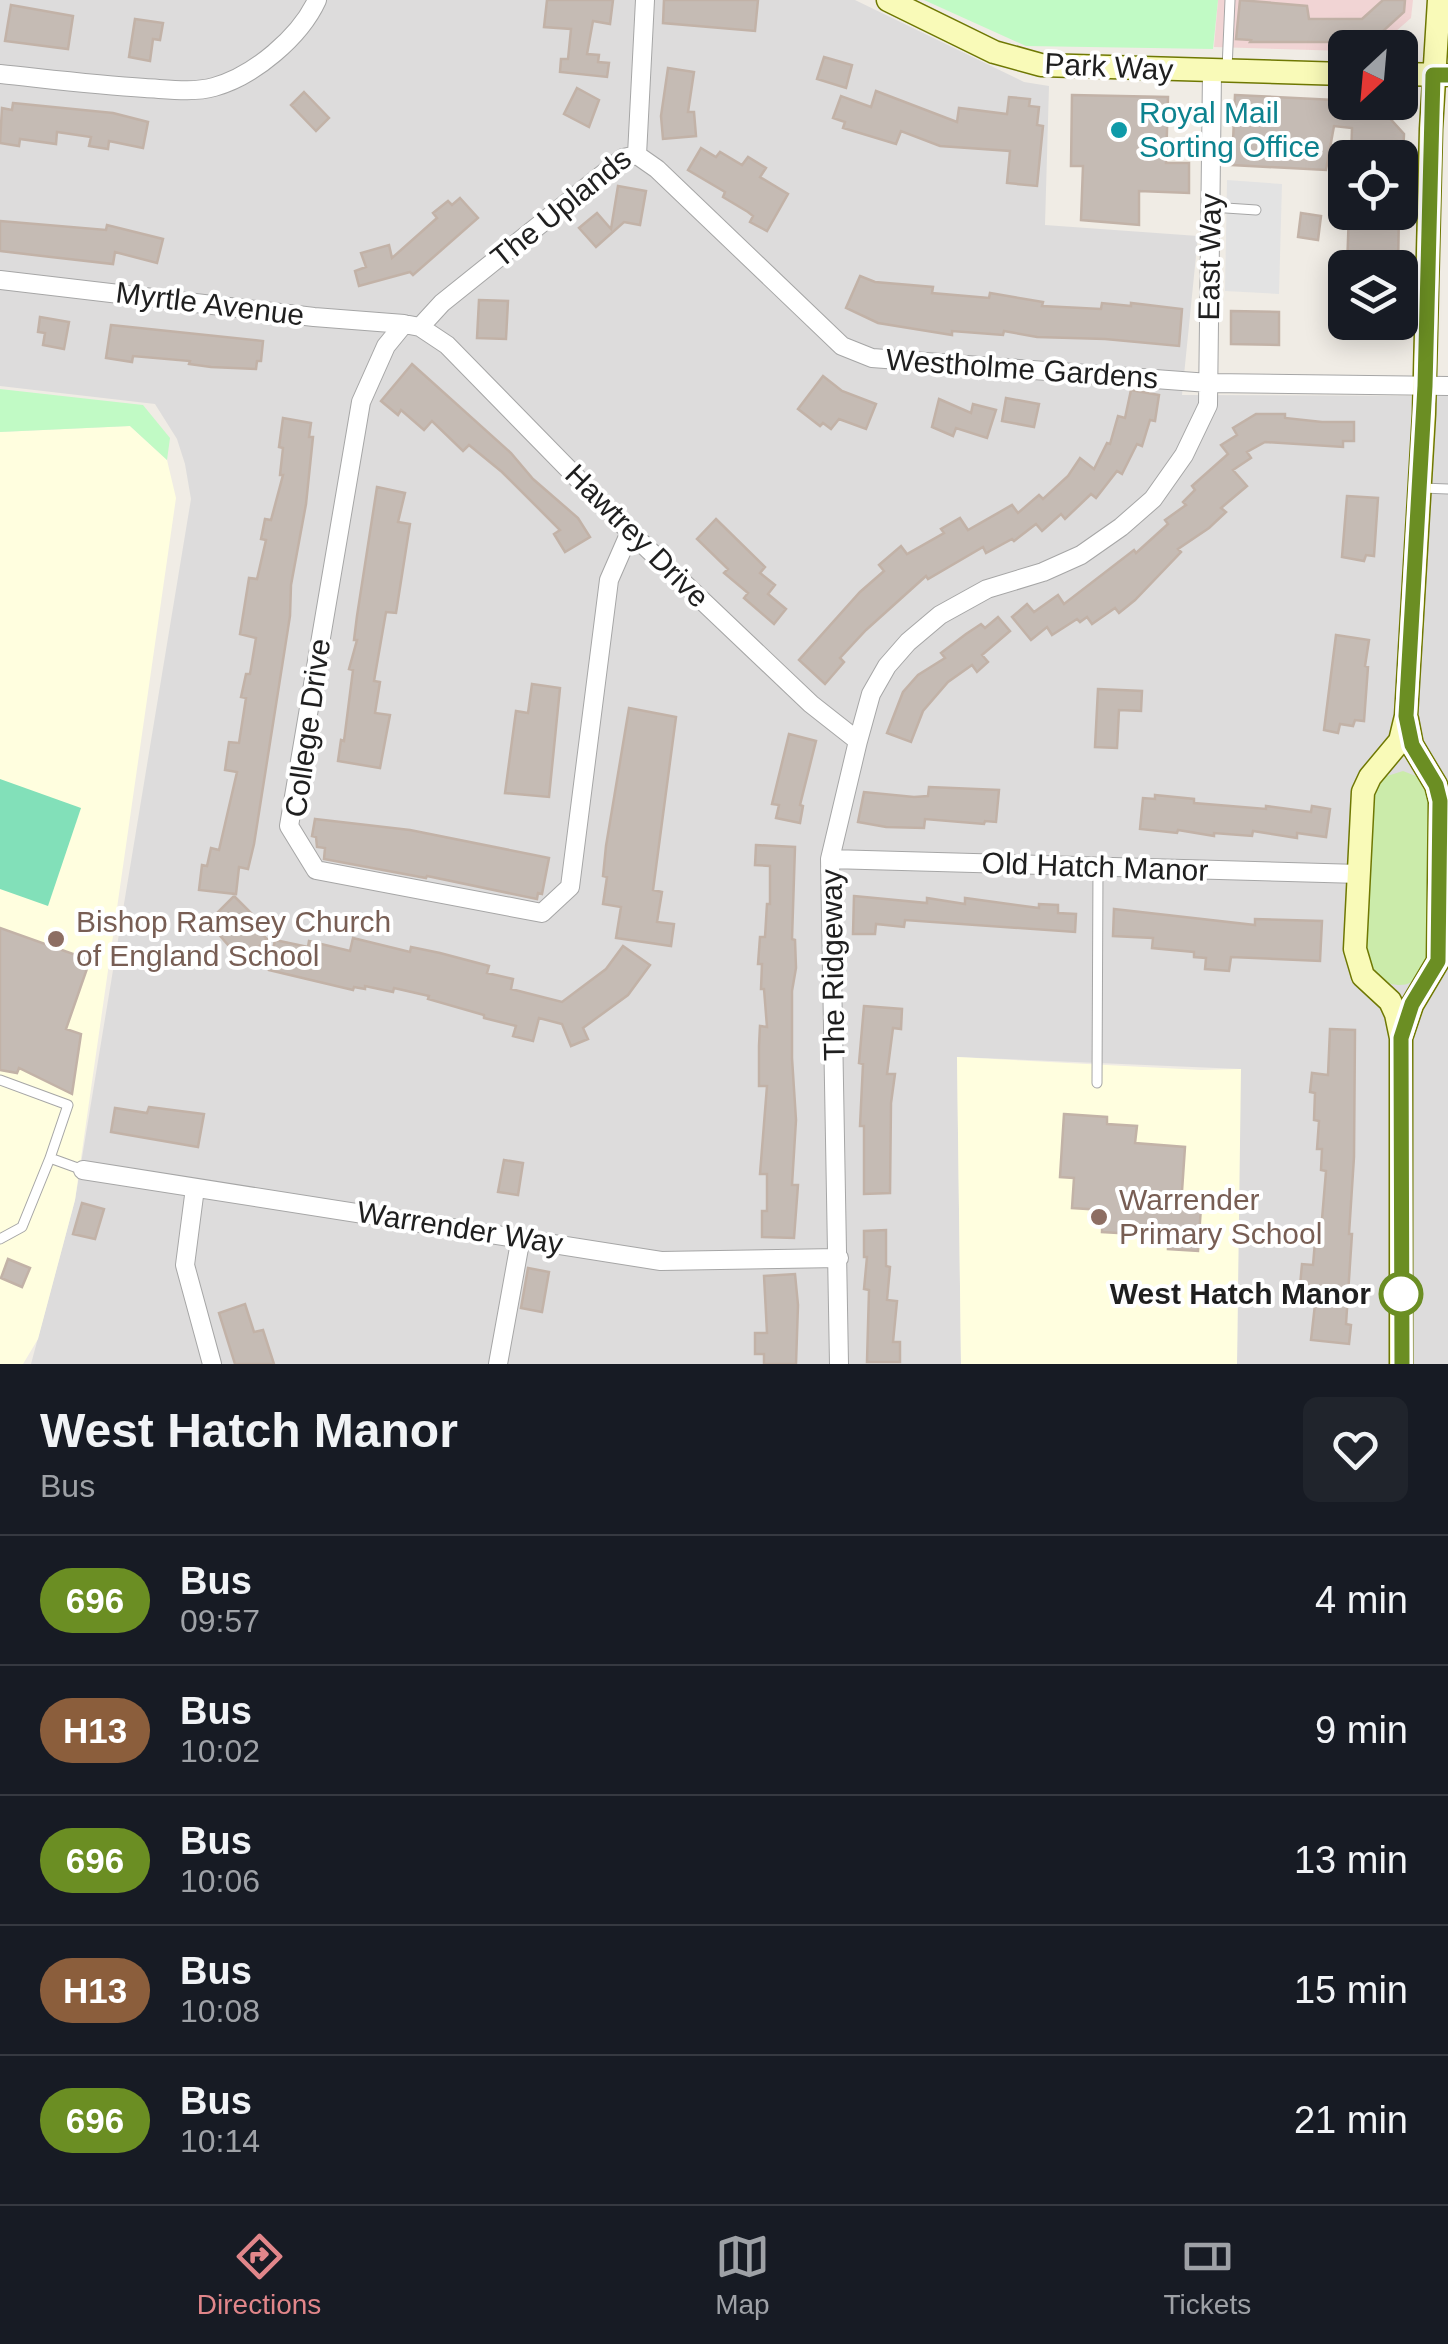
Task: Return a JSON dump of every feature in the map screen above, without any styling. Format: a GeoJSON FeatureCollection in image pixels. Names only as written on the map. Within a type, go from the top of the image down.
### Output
{"type":"FeatureCollection","features":[{"type":"Feature","properties":{"kind":"street"},"geometry":{"type":"LineString","coordinates":[[0,74],[164,90],[213,88],[282,46],[312,12],[317,0]]}},
{"type":"Feature","properties":{"kind":"street","name":"The Uplands"},"geometry":{"type":"LineString","coordinates":[[412,325],[622,158],[637,155],[645,0]]}},
{"type":"Feature","properties":{"kind":"street","name":"Park Way"},"geometry":{"type":"LineString","coordinates":[[888,0],[1018,61],[1041,66],[1328,74]]}},
{"type":"Feature","properties":{"kind":"street"},"geometry":{"type":"LineString","coordinates":[[1402,1364],[1401,1038],[1390,1001],[1364,976],[1355,949],[1364,792],[1370,778],[1400,741],[1406,716],[1419,488],[1436,386],[1438,0]]}},
{"type":"Feature","properties":{"kind":"street","name":"East Way"},"geometry":{"type":"LineString","coordinates":[[1209,383],[1211,207],[1220,72]]}},
{"type":"Feature","properties":{"kind":"street","name":"Westholme Gardens"},"geometry":{"type":"LineString","coordinates":[[637,155],[657,169],[842,346],[872,358],[1209,383],[1436,386]]}},
{"type":"Feature","properties":{"kind":"street","name":"Myrtle Avenue"},"geometry":{"type":"LineString","coordinates":[[0,280],[314,318],[412,325]]}},
{"type":"Feature","properties":{"kind":"street","name":"Hawtrey Drive"},"geometry":{"type":"LineString","coordinates":[[412,325],[447,345],[630,532],[811,704],[858,741]]}},
{"type":"Feature","properties":{"kind":"street","name":"College Drive"},"geometry":{"type":"LineString","coordinates":[[412,325],[386,346],[361,402],[289,826],[316,870],[542,914],[570,888],[609,580],[630,532]]}},
{"type":"Feature","properties":{"kind":"street","name":"The Ridgeway"},"geometry":{"type":"LineString","coordinates":[[839,1364],[830,859],[872,694],[887,666],[940,615],[987,590],[1081,555],[1153,499],[1184,455],[1208,404],[1209,383]]}},
{"type":"Feature","properties":{"kind":"street"},"geometry":{"type":"LineString","coordinates":[[1401,1038],[1412,1004],[1438,961],[1444,882],[1440,801],[1436,785],[1412,745],[1406,716]]}},
{"type":"Feature","properties":{"kind":"street","name":"Old Hatch Manor"},"geometry":{"type":"LineString","coordinates":[[830,859],[1360,874]]}},
{"type":"Feature","properties":{"kind":"street","name":"Warrender Way"},"geometry":{"type":"LineString","coordinates":[[84,1170],[661,1261],[839,1258]]}},
{"type":"Feature","properties":{"kind":"street"},"geometry":{"type":"LineString","coordinates":[[196,1188],[185,1265],[212,1364]]}},
{"type":"Feature","properties":{"kind":"street"},"geometry":{"type":"LineString","coordinates":[[498,1364],[521,1237]]}},
{"type":"Feature","properties":{"kind":"lane"},"geometry":{"type":"LineString","coordinates":[[1220,72],[1230,0]]}},
{"type":"Feature","properties":{"kind":"lane"},"geometry":{"type":"LineString","coordinates":[[1211,207],[1256,210]]}},
{"type":"Feature","properties":{"kind":"lane"},"geometry":{"type":"LineString","coordinates":[[1419,488],[1448,490]]}},
{"type":"Feature","properties":{"kind":"lane"},"geometry":{"type":"LineString","coordinates":[[1097,1083],[1098,866]]}},
{"type":"Feature","properties":{"kind":"lane"},"geometry":{"type":"LineString","coordinates":[[0,1080],[68,1104],[22,1227],[0,1240]]}},
{"type":"Feature","properties":{"kind":"lane"},"geometry":{"type":"LineString","coordinates":[[50,1158],[84,1170]]}},
{"type":"Feature","properties":{"kind":"shaded area"},"geometry":{"type":"Polygon","coordinates":[[[0,0],[855,0],[1024,82],[1049,86],[1045,225],[1198,236],[1182,395],[1448,396],[1448,1364],[1237,1364],[1240,1069],[957,1057],[961,1364],[31,1364],[75,1200],[191,499],[177,439],[155,404],[0,386],[0,0]]]}},
{"type":"Feature","properties":{"kind":"shaded area"},"geometry":{"type":"Polygon","coordinates":[[[1218,0],[1413,0],[1411,18],[1397,30],[1328,30],[1328,50],[1214,47],[1218,0]]]}},
{"type":"Feature","properties":{"kind":"shaded area"},"geometry":{"type":"Polygon","coordinates":[[[1227,180],[1282,184],[1279,294],[1225,291],[1227,180]]]}},
{"type":"Feature","properties":{"kind":"shaded area","name":"Bishop Ramsey Church of England School"},"geometry":{"type":"Polygon","coordinates":[[[130,426],[167,460],[176,498],[75,1200],[38,1339],[23,1364],[0,1364],[0,432],[130,426]]]}},
{"type":"Feature","properties":{"kind":"shaded area","name":"Warrender Primary School"},"geometry":{"type":"Polygon","coordinates":[[[957,1057],[1241,1069],[1237,1364],[961,1364],[957,1057]]]}},
{"type":"Feature","properties":{"kind":"green space"},"geometry":{"type":"Polygon","coordinates":[[[924,0],[1218,0],[1213,49],[1026,46],[924,0]]]}},
{"type":"Feature","properties":{"kind":"green space"},"geometry":{"type":"Polygon","coordinates":[[[0,389],[143,405],[170,438],[167,460],[130,426],[0,432],[0,389]]]}},
{"type":"Feature","properties":{"kind":"green space"},"geometry":{"type":"Polygon","coordinates":[[[1403,771],[1421,778],[1434,798],[1430,951],[1417,977],[1397,985],[1377,979],[1363,949],[1371,793],[1384,777],[1403,771]]]}},
{"type":"Feature","properties":{"kind":"green space"},"geometry":{"type":"Polygon","coordinates":[[[0,779],[81,808],[48,906],[0,889],[0,779]]]}},
{"type":"Feature","properties":{"kind":"building"},"geometry":{"type":"Polygon","coordinates":[[[547,0],[613,0],[610,24],[593,21],[587,54],[599,55],[598,62],[609,63],[607,77],[560,72],[561,59],[568,59],[571,29],[544,27],[547,0]]]}},
{"type":"Feature","properties":{"kind":"building"},"geometry":{"type":"Polygon","coordinates":[[[664,0],[758,0],[755,31],[663,23],[664,0]]]}},
{"type":"Feature","properties":{"kind":"building"},"geometry":{"type":"Polygon","coordinates":[[[1240,0],[1307,6],[1309,19],[1362,19],[1383,0],[1405,0],[1404,12],[1384,30],[1328,30],[1328,42],[1236,39],[1240,0]]]}},
{"type":"Feature","properties":{"kind":"building"},"geometry":{"type":"Polygon","coordinates":[[[11,5],[73,16],[68,49],[5,41],[11,5]]]}},
{"type":"Feature","properties":{"kind":"building"},"geometry":{"type":"Polygon","coordinates":[[[135,19],[163,23],[160,40],[153,39],[150,61],[129,57],[135,19]]]}},
{"type":"Feature","properties":{"kind":"building"},"geometry":{"type":"Polygon","coordinates":[[[824,57],[852,65],[846,88],[817,79],[824,57]]]}},
{"type":"Feature","properties":{"kind":"building"},"geometry":{"type":"Polygon","coordinates":[[[668,68],[694,72],[688,112],[694,112],[696,136],[663,139],[661,116],[668,68]]]}},
{"type":"Feature","properties":{"kind":"building"},"geometry":{"type":"Polygon","coordinates":[[[577,88],[599,100],[589,127],[564,114],[577,88]]]}},
{"type":"Feature","properties":{"kind":"building"},"geometry":{"type":"Polygon","coordinates":[[[876,91],[957,122],[959,108],[1007,114],[1009,97],[1030,99],[1029,106],[1039,107],[1037,125],[1043,126],[1037,186],[1007,183],[1010,151],[940,146],[901,131],[896,144],[843,128],[845,122],[833,118],[841,96],[871,107],[876,91]]]}},
{"type":"Feature","properties":{"kind":"building"},"geometry":{"type":"Polygon","coordinates":[[[304,92],[329,118],[316,131],[291,105],[304,92]]]}},
{"type":"Feature","properties":{"kind":"building","name":"Royal Mail Sorting Office"},"geometry":{"type":"Polygon","coordinates":[[[1072,95],[1168,97],[1166,163],[1189,163],[1189,193],[1139,191],[1139,225],[1081,220],[1083,166],[1071,166],[1072,95]]]}},
{"type":"Feature","properties":{"kind":"building"},"geometry":{"type":"Polygon","coordinates":[[[1235,95],[1328,100],[1328,120],[1391,120],[1404,134],[1404,140],[1352,140],[1352,128],[1334,126],[1331,140],[1328,140],[1326,170],[1232,165],[1235,95]]]}},
{"type":"Feature","properties":{"kind":"building"},"geometry":{"type":"Polygon","coordinates":[[[13,103],[113,113],[148,122],[143,148],[109,141],[108,149],[89,146],[91,137],[57,132],[56,144],[20,139],[19,146],[0,143],[2,108],[12,110],[13,103]]]}},
{"type":"Feature","properties":{"kind":"building"},"geometry":{"type":"Polygon","coordinates":[[[701,148],[716,157],[720,152],[742,165],[748,157],[766,168],[760,177],[788,194],[767,231],[750,222],[753,216],[748,212],[723,197],[725,192],[688,170],[701,148]]]}},
{"type":"Feature","properties":{"kind":"building"},"geometry":{"type":"Polygon","coordinates":[[[618,186],[646,191],[640,225],[624,222],[596,247],[579,228],[597,213],[611,229],[618,186]]]}},
{"type":"Feature","properties":{"kind":"building"},"geometry":{"type":"Polygon","coordinates":[[[460,198],[478,218],[413,275],[410,272],[359,286],[355,271],[366,267],[361,253],[389,245],[392,258],[437,218],[433,213],[448,201],[452,205],[460,198]]]}},
{"type":"Feature","properties":{"kind":"building"},"geometry":{"type":"Polygon","coordinates":[[[1301,213],[1321,216],[1318,240],[1298,237],[1301,213]]]}},
{"type":"Feature","properties":{"kind":"building"},"geometry":{"type":"Polygon","coordinates":[[[0,221],[106,230],[107,225],[163,239],[157,263],[115,252],[113,264],[0,251],[0,221]]]}},
{"type":"Feature","properties":{"kind":"building"},"geometry":{"type":"Polygon","coordinates":[[[1348,230],[1399,230],[1398,250],[1348,250],[1348,230]]]}},
{"type":"Feature","properties":{"kind":"building"},"geometry":{"type":"Polygon","coordinates":[[[860,276],[875,282],[933,287],[932,293],[989,298],[990,293],[1043,302],[1042,306],[1101,309],[1102,303],[1131,303],[1182,309],[1179,346],[1037,337],[1004,331],[1003,335],[952,331],[952,335],[878,323],[846,308],[860,276]]]}},
{"type":"Feature","properties":{"kind":"building"},"geometry":{"type":"Polygon","coordinates":[[[479,300],[508,301],[506,339],[477,338],[479,300]]]}},
{"type":"Feature","properties":{"kind":"building"},"geometry":{"type":"Polygon","coordinates":[[[1231,311],[1279,312],[1279,345],[1231,344],[1231,311]]]}},
{"type":"Feature","properties":{"kind":"building"},"geometry":{"type":"Polygon","coordinates":[[[40,317],[69,322],[64,349],[43,345],[45,333],[38,332],[40,317]]]}},
{"type":"Feature","properties":{"kind":"building"},"geometry":{"type":"Polygon","coordinates":[[[111,325],[263,341],[261,361],[257,361],[256,369],[133,356],[132,362],[106,358],[111,325]]]}},
{"type":"Feature","properties":{"kind":"building"},"geometry":{"type":"Polygon","coordinates":[[[412,364],[578,518],[590,537],[565,552],[554,534],[560,530],[502,472],[469,445],[463,451],[432,421],[424,430],[401,410],[398,415],[381,401],[412,364]]]}},
{"type":"Feature","properties":{"kind":"building"},"geometry":{"type":"Polygon","coordinates":[[[823,376],[842,391],[876,404],[866,429],[839,419],[831,429],[823,423],[820,426],[798,409],[823,376]]]}},
{"type":"Feature","properties":{"kind":"building"},"geometry":{"type":"Polygon","coordinates":[[[1131,390],[1159,395],[1155,421],[1150,420],[1142,446],[1137,444],[1122,474],[1117,471],[1096,498],[1091,494],[1065,519],[1061,514],[1042,531],[1036,524],[1014,541],[986,553],[983,547],[928,579],[926,576],[866,630],[840,658],[844,662],[825,684],[799,660],[884,571],[879,565],[901,546],[907,554],[944,533],[941,529],[960,518],[968,530],[1012,505],[1018,513],[1039,495],[1043,499],[1068,476],[1080,458],[1094,469],[1107,443],[1110,444],[1118,416],[1125,418],[1131,390]]]}},
{"type":"Feature","properties":{"kind":"building"},"geometry":{"type":"Polygon","coordinates":[[[1006,398],[1039,404],[1034,427],[1002,421],[1006,398]]]}},
{"type":"Feature","properties":{"kind":"building"},"geometry":{"type":"Polygon","coordinates":[[[939,399],[971,413],[973,404],[996,410],[987,438],[956,428],[953,436],[932,427],[939,399]]]}},
{"type":"Feature","properties":{"kind":"building"},"geometry":{"type":"Polygon","coordinates":[[[1256,414],[1354,422],[1354,441],[1343,441],[1343,447],[1265,442],[1247,452],[1251,458],[1233,470],[1247,486],[1221,508],[1226,512],[1209,528],[1178,549],[1181,552],[1135,600],[1119,613],[1115,608],[1092,624],[1087,617],[1080,622],[1077,619],[1052,635],[1047,627],[1031,640],[1012,617],[1027,604],[1034,612],[1058,595],[1064,604],[1134,550],[1136,553],[1168,524],[1165,520],[1186,505],[1183,502],[1195,490],[1192,486],[1228,454],[1221,445],[1237,435],[1233,428],[1256,414]]]}},
{"type":"Feature","properties":{"kind":"building"},"geometry":{"type":"Polygon","coordinates":[[[283,418],[311,423],[309,437],[313,437],[254,844],[248,869],[239,867],[236,894],[199,890],[202,865],[207,866],[211,848],[219,850],[237,772],[225,770],[229,742],[239,743],[246,698],[241,697],[246,674],[250,674],[256,638],[240,634],[249,578],[257,579],[266,540],[261,539],[265,519],[271,520],[283,475],[283,448],[279,447],[283,418]]]}},
{"type":"Feature","properties":{"kind":"building"},"geometry":{"type":"Polygon","coordinates":[[[377,487],[405,493],[398,522],[410,524],[396,613],[386,612],[374,681],[380,682],[375,713],[390,715],[380,768],[338,761],[341,740],[344,741],[353,670],[349,669],[357,640],[357,616],[377,487]]]}},
{"type":"Feature","properties":{"kind":"building"},"geometry":{"type":"Polygon","coordinates":[[[1347,496],[1378,498],[1374,556],[1366,555],[1364,561],[1342,557],[1347,496]]]}},
{"type":"Feature","properties":{"kind":"building"},"geometry":{"type":"Polygon","coordinates":[[[716,519],[765,567],[760,573],[775,585],[768,594],[786,609],[774,624],[744,598],[748,593],[724,573],[728,569],[697,539],[716,519]]]}},
{"type":"Feature","properties":{"kind":"building"},"geometry":{"type":"Polygon","coordinates":[[[998,617],[1010,631],[982,655],[988,662],[977,672],[972,665],[948,682],[923,711],[911,742],[887,733],[903,692],[918,675],[945,658],[941,653],[966,634],[981,624],[985,628],[998,617]]]}},
{"type":"Feature","properties":{"kind":"building"},"geometry":{"type":"Polygon","coordinates":[[[1336,635],[1369,640],[1364,721],[1355,720],[1353,726],[1340,724],[1338,733],[1324,730],[1336,635]]]}},
{"type":"Feature","properties":{"kind":"building"},"geometry":{"type":"Polygon","coordinates":[[[532,684],[560,688],[549,797],[505,793],[516,711],[528,713],[532,684]]]}},
{"type":"Feature","properties":{"kind":"building"},"geometry":{"type":"Polygon","coordinates":[[[1098,689],[1142,691],[1141,711],[1119,710],[1117,748],[1095,747],[1098,689]]]}},
{"type":"Feature","properties":{"kind":"building"},"geometry":{"type":"Polygon","coordinates":[[[629,708],[676,717],[653,890],[662,892],[657,922],[674,924],[671,946],[616,938],[621,907],[603,904],[606,846],[629,708]]]}},
{"type":"Feature","properties":{"kind":"building"},"geometry":{"type":"Polygon","coordinates":[[[789,734],[816,741],[800,805],[800,823],[776,818],[779,805],[772,804],[789,734]]]}},
{"type":"Feature","properties":{"kind":"building"},"geometry":{"type":"Polygon","coordinates":[[[929,787],[999,790],[996,822],[925,819],[924,828],[858,822],[864,792],[928,796],[929,787]]]}},
{"type":"Feature","properties":{"kind":"building"},"geometry":{"type":"Polygon","coordinates":[[[1155,795],[1194,799],[1194,803],[1266,809],[1330,809],[1326,837],[1297,833],[1297,838],[1253,831],[1252,836],[1214,836],[1140,829],[1143,798],[1155,799],[1155,795]]]}},
{"type":"Feature","properties":{"kind":"building"},"geometry":{"type":"Polygon","coordinates":[[[315,819],[410,830],[549,858],[542,894],[538,893],[537,899],[324,859],[325,848],[317,847],[316,837],[312,836],[315,819]]]}},
{"type":"Feature","properties":{"kind":"building"},"geometry":{"type":"Polygon","coordinates":[[[756,845],[795,847],[792,1058],[796,1120],[792,1185],[798,1185],[794,1238],[762,1237],[762,1211],[767,1211],[767,1174],[760,1174],[767,1086],[759,1086],[759,1046],[760,1026],[767,1027],[762,964],[758,964],[760,937],[765,937],[770,904],[770,866],[755,865],[756,845]]]}},
{"type":"Feature","properties":{"kind":"building"},"geometry":{"type":"Polygon","coordinates":[[[234,896],[258,920],[253,925],[267,939],[243,962],[208,922],[234,896]]]}},
{"type":"Feature","properties":{"kind":"building"},"geometry":{"type":"Polygon","coordinates":[[[854,896],[927,903],[927,898],[965,904],[965,898],[1039,908],[1039,904],[1058,905],[1058,913],[1076,914],[1075,932],[905,920],[904,927],[876,924],[875,934],[853,934],[854,896]]]}},
{"type":"Feature","properties":{"kind":"building"},"geometry":{"type":"Polygon","coordinates":[[[1114,909],[1255,925],[1255,919],[1322,921],[1320,961],[1231,957],[1229,971],[1205,969],[1206,958],[1194,957],[1194,952],[1152,948],[1153,938],[1113,936],[1114,909]]]}},
{"type":"Feature","properties":{"kind":"building"},"geometry":{"type":"Polygon","coordinates":[[[0,928],[90,960],[66,1029],[81,1034],[72,1094],[19,1068],[17,1073],[0,1070],[0,928]]]}},
{"type":"Feature","properties":{"kind":"building"},"geometry":{"type":"Polygon","coordinates":[[[353,938],[489,966],[487,973],[513,979],[511,989],[562,1002],[606,969],[623,946],[650,965],[628,995],[583,1028],[588,1039],[571,1046],[562,1024],[539,1018],[533,1041],[513,1036],[516,1026],[428,999],[429,996],[394,988],[393,992],[365,986],[353,990],[269,970],[275,940],[308,947],[309,941],[350,951],[353,938]]]}},
{"type":"Feature","properties":{"kind":"building"},"geometry":{"type":"Polygon","coordinates":[[[864,1006],[902,1009],[901,1029],[893,1028],[887,1074],[895,1074],[890,1193],[864,1194],[864,1126],[860,1126],[863,1064],[859,1063],[864,1006]]]}},
{"type":"Feature","properties":{"kind":"building"},"geometry":{"type":"Polygon","coordinates":[[[1330,1029],[1355,1030],[1352,1234],[1346,1324],[1351,1325],[1349,1344],[1311,1340],[1317,1287],[1300,1286],[1302,1264],[1313,1265],[1316,1230],[1321,1231],[1326,1171],[1321,1170],[1322,1149],[1317,1149],[1315,1093],[1310,1092],[1312,1073],[1328,1075],[1330,1029]]]}},
{"type":"Feature","properties":{"kind":"building"},"geometry":{"type":"Polygon","coordinates":[[[149,1107],[204,1114],[198,1147],[111,1132],[115,1108],[147,1113],[149,1107]]]}},
{"type":"Feature","properties":{"kind":"building"},"geometry":{"type":"Polygon","coordinates":[[[1064,1114],[1107,1117],[1107,1124],[1137,1126],[1135,1143],[1185,1147],[1181,1206],[1201,1207],[1198,1251],[1168,1249],[1169,1231],[1102,1232],[1103,1210],[1072,1208],[1074,1178],[1060,1177],[1064,1114]]]}},
{"type":"Feature","properties":{"kind":"building"},"geometry":{"type":"Polygon","coordinates":[[[504,1160],[523,1163],[518,1195],[498,1192],[504,1160]]]}},
{"type":"Feature","properties":{"kind":"building"},"geometry":{"type":"Polygon","coordinates":[[[82,1203],[104,1209],[95,1239],[73,1234],[82,1203]]]}},
{"type":"Feature","properties":{"kind":"building"},"geometry":{"type":"Polygon","coordinates":[[[886,1230],[886,1266],[890,1267],[887,1300],[897,1301],[893,1342],[900,1342],[900,1362],[867,1362],[869,1290],[864,1289],[864,1231],[886,1230]]]}},
{"type":"Feature","properties":{"kind":"building"},"geometry":{"type":"Polygon","coordinates":[[[8,1259],[30,1268],[22,1287],[1,1278],[8,1259]]]}},
{"type":"Feature","properties":{"kind":"building"},"geometry":{"type":"Polygon","coordinates":[[[528,1268],[549,1272],[542,1312],[521,1308],[528,1268]]]}},
{"type":"Feature","properties":{"kind":"building"},"geometry":{"type":"Polygon","coordinates":[[[795,1274],[796,1364],[764,1364],[764,1354],[755,1354],[755,1333],[767,1333],[764,1276],[795,1274]]]}},
{"type":"Feature","properties":{"kind":"building"},"geometry":{"type":"Polygon","coordinates":[[[245,1304],[254,1332],[263,1330],[274,1364],[235,1364],[219,1313],[245,1304]]]}},
{"type":"Feature","properties":{"kind":"bus line","name":"696"},"geometry":{"type":"LineString","coordinates":[[1402,1364],[1401,1038],[1412,1004],[1438,961],[1440,801],[1436,785],[1412,745],[1406,716],[1425,386],[1433,75],[1448,75]]}},
{"type":"Feature","properties":{"kind":"place","name":"Royal Mail Sorting Office"},"geometry":{"type":"Point","coordinates":[1119,130]}},
{"type":"Feature","properties":{"kind":"place","name":"Bishop Ramsey Church of England School"},"geometry":{"type":"Point","coordinates":[56,939]}},
{"type":"Feature","properties":{"kind":"place","name":"Warrender Primary School"},"geometry":{"type":"Point","coordinates":[1099,1217]}},
{"type":"Feature","properties":{"kind":"place","name":"West Hatch Manor"},"geometry":{"type":"Point","coordinates":[1401,1294]}}]}
